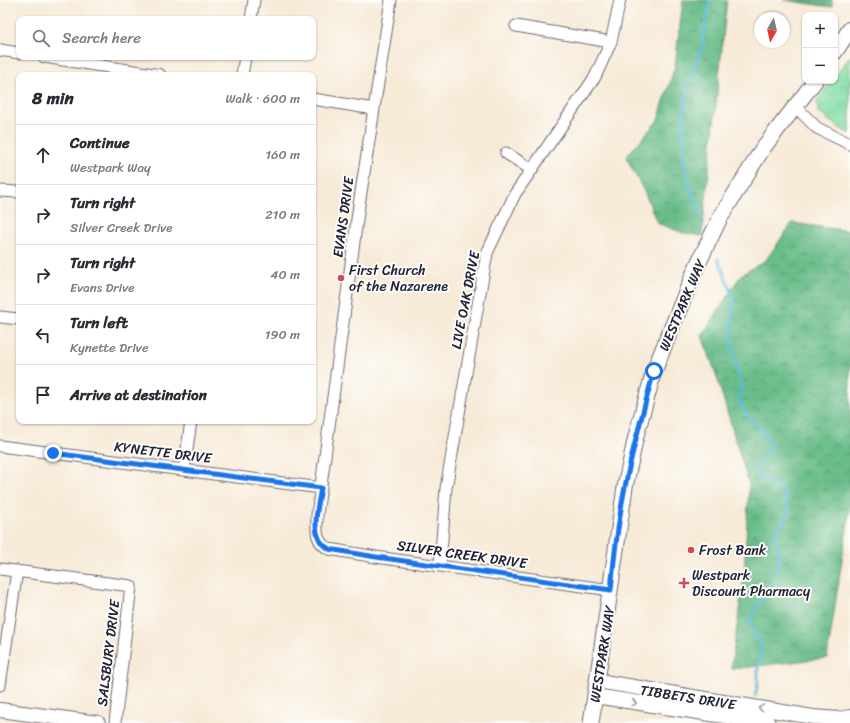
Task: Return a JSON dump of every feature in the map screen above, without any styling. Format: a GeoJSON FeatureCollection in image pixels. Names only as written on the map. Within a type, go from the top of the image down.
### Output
{"type":"FeatureCollection","features":[{"type":"Feature","properties":{"kind":"main road"},"geometry":{"type":"LineString","coordinates":[[838,48],[850,29]]}},
{"type":"Feature","properties":{"kind":"main road","name":"WESTPARK WAY"},"geometry":{"type":"LineString","coordinates":[[591,723],[624,494],[644,406],[654,371],[705,249],[720,218],[763,148],[813,84]]}},
{"type":"Feature","properties":{"kind":"street"},"geometry":{"type":"LineString","coordinates":[[251,16],[254,0]]}},
{"type":"Feature","properties":{"kind":"street","name":"EVANS DRIVE"},"geometry":{"type":"LineString","coordinates":[[316,534],[321,488],[374,109],[391,0]]}},
{"type":"Feature","properties":{"kind":"street","name":"LIVE OAK DRIVE"},"geometry":{"type":"LineString","coordinates":[[440,566],[446,488],[487,253],[515,194],[595,77],[611,42],[620,0]]}},
{"type":"Feature","properties":{"kind":"street"},"geometry":{"type":"LineString","coordinates":[[516,26],[611,42]]}},
{"type":"Feature","properties":{"kind":"street"},"geometry":{"type":"LineString","coordinates":[[0,50],[16,53]]}},
{"type":"Feature","properties":{"kind":"street"},"geometry":{"type":"LineString","coordinates":[[63,60],[141,72]]}},
{"type":"Feature","properties":{"kind":"street"},"geometry":{"type":"LineString","coordinates":[[242,72],[244,60]]}},
{"type":"Feature","properties":{"kind":"street"},"geometry":{"type":"LineString","coordinates":[[316,99],[374,109]]}},
{"type":"Feature","properties":{"kind":"street"},"geometry":{"type":"LineString","coordinates":[[795,106],[817,128],[850,144]]}},
{"type":"Feature","properties":{"kind":"street"},"geometry":{"type":"LineString","coordinates":[[506,153],[532,170]]}},
{"type":"Feature","properties":{"kind":"street"},"geometry":{"type":"LineString","coordinates":[[0,191],[16,192]]}},
{"type":"Feature","properties":{"kind":"street"},"geometry":{"type":"LineString","coordinates":[[0,317],[16,319]]}},
{"type":"Feature","properties":{"kind":"street"},"geometry":{"type":"LineString","coordinates":[[184,470],[190,424]]}},
{"type":"Feature","properties":{"kind":"street","name":"KYNETTE DRIVE"},"geometry":{"type":"LineString","coordinates":[[0,446],[321,488]]}},
{"type":"Feature","properties":{"kind":"street","name":"SILVER CREEK DRIVE"},"geometry":{"type":"LineString","coordinates":[[316,534],[322,546],[329,549],[611,590]]}},
{"type":"Feature","properties":{"kind":"street"},"geometry":{"type":"LineString","coordinates":[[0,569],[17,571],[0,685]]}},
{"type":"Feature","properties":{"kind":"street","name":"SALSBURY DRIVE"},"geometry":{"type":"LineString","coordinates":[[17,571],[131,586],[115,723]]}},
{"type":"Feature","properties":{"kind":"street","name":"TIBBETS DRIVE"},"geometry":{"type":"LineString","coordinates":[[598,681],[813,720],[850,717]]}},
{"type":"Feature","properties":{"kind":"street","name":"TIBBETS DRIVE"},"geometry":{"type":"LineString","coordinates":[[595,696],[768,723]]}},
{"type":"Feature","properties":{"kind":"street"},"geometry":{"type":"LineString","coordinates":[[0,710],[98,723]]}},
{"type":"Feature","properties":{"kind":"green space"},"geometry":{"type":"Polygon","coordinates":[[[683,0],[727,0],[702,236],[683,233],[657,223],[645,193],[626,157],[658,120],[675,66],[683,0]]]}},
{"type":"Feature","properties":{"kind":"green space"},"geometry":{"type":"Polygon","coordinates":[[[783,0],[832,0],[832,7],[783,0]]]}},
{"type":"Feature","properties":{"kind":"green space"},"geometry":{"type":"Polygon","coordinates":[[[850,56],[850,134],[818,112],[817,101],[830,84],[838,84],[838,73],[850,56]]]}},
{"type":"Feature","properties":{"kind":"green space"},"geometry":{"type":"Polygon","coordinates":[[[792,223],[850,231],[850,508],[827,658],[731,669],[744,576],[749,485],[715,371],[702,336],[741,275],[766,260],[792,223]]]}},
{"type":"Feature","properties":{"kind":"waterway"},"geometry":{"type":"LineString","coordinates":[[703,218],[689,186],[684,163],[683,130],[685,101],[691,75],[701,50],[710,0]]}},
{"type":"Feature","properties":{"kind":"waterway"},"geometry":{"type":"LineString","coordinates":[[718,259],[734,298],[731,333],[734,360],[741,381],[740,403],[743,410],[769,440],[770,448],[760,461],[757,468],[758,477],[776,484],[782,489],[788,514],[775,535],[780,559],[771,586],[756,607],[750,623],[760,642],[762,652],[758,668],[758,683],[755,696]]}},
{"type":"Feature","properties":{"kind":"place","name":"First Church of the Nazarene"},"geometry":{"type":"Point","coordinates":[341,278]}},
{"type":"Feature","properties":{"kind":"place","name":"Frost Bank"},"geometry":{"type":"Point","coordinates":[691,550]}},
{"type":"Feature","properties":{"kind":"place","name":"Westpark Discount Pharmacy"},"geometry":{"type":"Point","coordinates":[684,583]}},
{"type":"Feature","properties":{"kind":"route"},"geometry":{"type":"LineString","coordinates":[[53,453],[321,488],[316,534],[322,546],[329,549],[611,590],[618,528],[625,487],[636,436],[654,371]]}}]}
